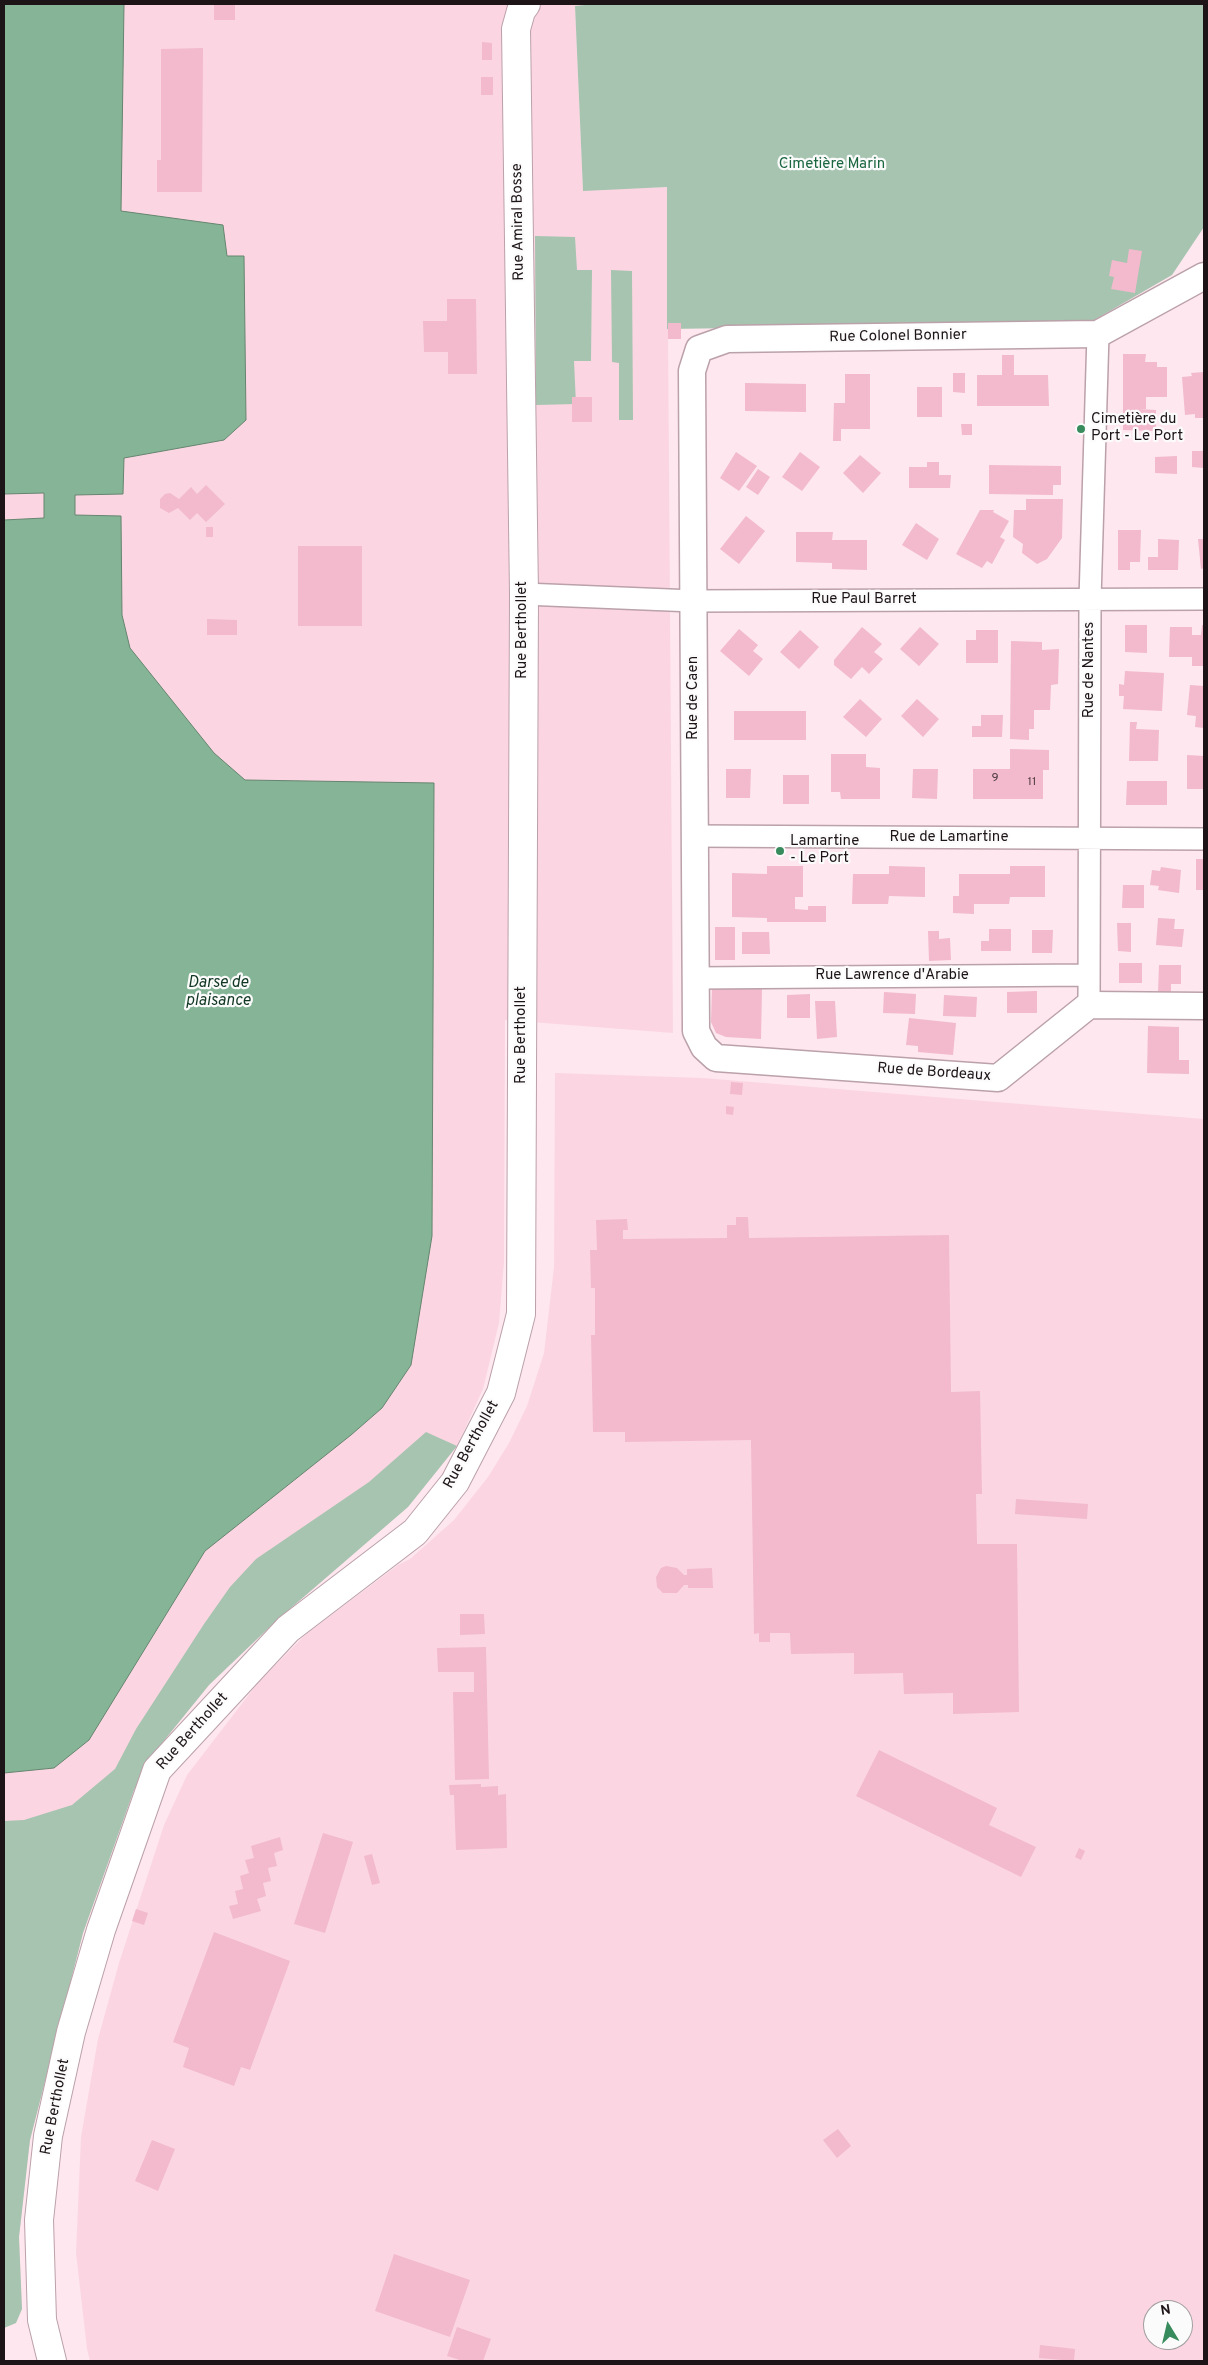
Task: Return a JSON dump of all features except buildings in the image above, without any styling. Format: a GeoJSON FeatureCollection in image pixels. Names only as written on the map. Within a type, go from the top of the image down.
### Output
{"type":"FeatureCollection","features":[{"type":"Feature","properties":{"kind":"main road","name":"Rue Amiral Bosse"},"geometry":{"type":"LineString","coordinates":[[523,442],[516,30],[521,11],[526,4]]}},
{"type":"Feature","properties":{"kind":"main road","name":"Rue Berthollet"},"geometry":{"type":"LineString","coordinates":[[48,2350],[39,2220],[48,2136],[71,2032],[101,1930],[157,1770],[288,1629],[415,1532],[455,1482],[501,1393],[521,1314],[523,442]]}},
{"type":"Feature","properties":{"kind":"street"},"geometry":{"type":"LineString","coordinates":[[1098,334],[1204,276]]}},
{"type":"Feature","properties":{"kind":"street","name":"Rue Colonel Bonnier"},"geometry":{"type":"LineString","coordinates":[[699,349],[727,339],[1098,334]]}},
{"type":"Feature","properties":{"kind":"street","name":"Rue de Nantes"},"geometry":{"type":"LineString","coordinates":[[1088,1005],[1090,599],[1099,356],[1098,334]]}},
{"type":"Feature","properties":{"kind":"street","name":"Rue de Caen"},"geometry":{"type":"LineString","coordinates":[[699,349],[692,371],[696,1031],[704,1047]]}},
{"type":"Feature","properties":{"kind":"street","name":"Rue Paul Barret"},"geometry":{"type":"LineString","coordinates":[[524,594],[693,601],[1204,599]]}},
{"type":"Feature","properties":{"kind":"street","name":"Rue de Lamartine"},"geometry":{"type":"LineString","coordinates":[[695,836],[1204,839]]}},
{"type":"Feature","properties":{"kind":"street","name":"Rue Lawrence d'Arabie"},"geometry":{"type":"LineString","coordinates":[[696,978],[1089,975]]}},
{"type":"Feature","properties":{"kind":"street"},"geometry":{"type":"LineString","coordinates":[[1088,1005],[1204,1006]]}},
{"type":"Feature","properties":{"kind":"street","name":"Rue de Bordeaux"},"geometry":{"type":"LineString","coordinates":[[704,1047],[716,1058],[998,1078],[1088,1005]]}},
{"type":"Feature","properties":{"kind":"shaded area"},"geometry":{"type":"Polygon","coordinates":[[[4,4],[594,4],[575,6],[583,190],[667,187],[673,1033],[505,1020],[504,1262],[499,1323],[483,1389],[457,1446],[408,1507],[277,1620],[209,1685],[154,1753],[134,1790],[83,1933],[30,2140],[19,2237],[22,2309],[4,2314],[4,4]]]}},
{"type":"Feature","properties":{"kind":"shaded area"},"geometry":{"type":"Polygon","coordinates":[[[555,1073],[703,1078],[1204,1119],[1204,2361],[90,2361],[76,2253],[81,2137],[98,2039],[119,1963],[164,1825],[187,1775],[257,1684],[305,1635],[398,1565],[410,1559],[454,1520],[488,1477],[509,1443],[527,1406],[544,1353],[554,1267],[555,1073]]]}},
{"type":"Feature","properties":{"kind":"green space","name":"Cimetière Marin"},"geometry":{"type":"Polygon","coordinates":[[[594,4],[1203,4],[1204,227],[1172,275],[1089,323],[667,329],[667,187],[583,191],[575,6],[594,4]]]}},
{"type":"Feature","properties":{"kind":"green space"},"geometry":{"type":"Polygon","coordinates":[[[535,236],[575,237],[577,270],[592,270],[591,361],[574,361],[576,404],[536,405],[535,236]]]}},
{"type":"Feature","properties":{"kind":"green space"},"geometry":{"type":"Polygon","coordinates":[[[611,270],[632,271],[633,420],[619,420],[619,363],[612,362],[611,270]]]}},
{"type":"Feature","properties":{"kind":"green space"},"geometry":{"type":"Polygon","coordinates":[[[426,1432],[457,1446],[408,1507],[277,1620],[209,1685],[154,1753],[134,1790],[83,1933],[30,2140],[19,2237],[22,2309],[16,2323],[4,2328],[4,1821],[24,1820],[72,1805],[115,1769],[136,1729],[230,1587],[256,1559],[369,1482],[426,1432]]]}},
{"type":"Feature","properties":{"kind":"water","name":"Darse de plaisance"},"geometry":{"type":"Polygon","coordinates":[[[4,4],[124,4],[121,211],[223,225],[227,256],[244,256],[246,420],[224,440],[124,458],[123,494],[75,495],[75,515],[121,516],[122,615],[130,648],[214,753],[245,780],[434,783],[432,1236],[411,1365],[382,1408],[351,1435],[205,1551],[89,1740],[54,1768],[4,1773],[4,520],[44,518],[44,493],[4,494],[4,4]]]}},
{"type":"Feature","properties":{"kind":"place","name":"Cimetière du Port - Le Port"},"geometry":{"type":"Point","coordinates":[1081,429]}},
{"type":"Feature","properties":{"kind":"place","name":"Lamartine - Le Port"},"geometry":{"type":"Point","coordinates":[780,851]}}]}
